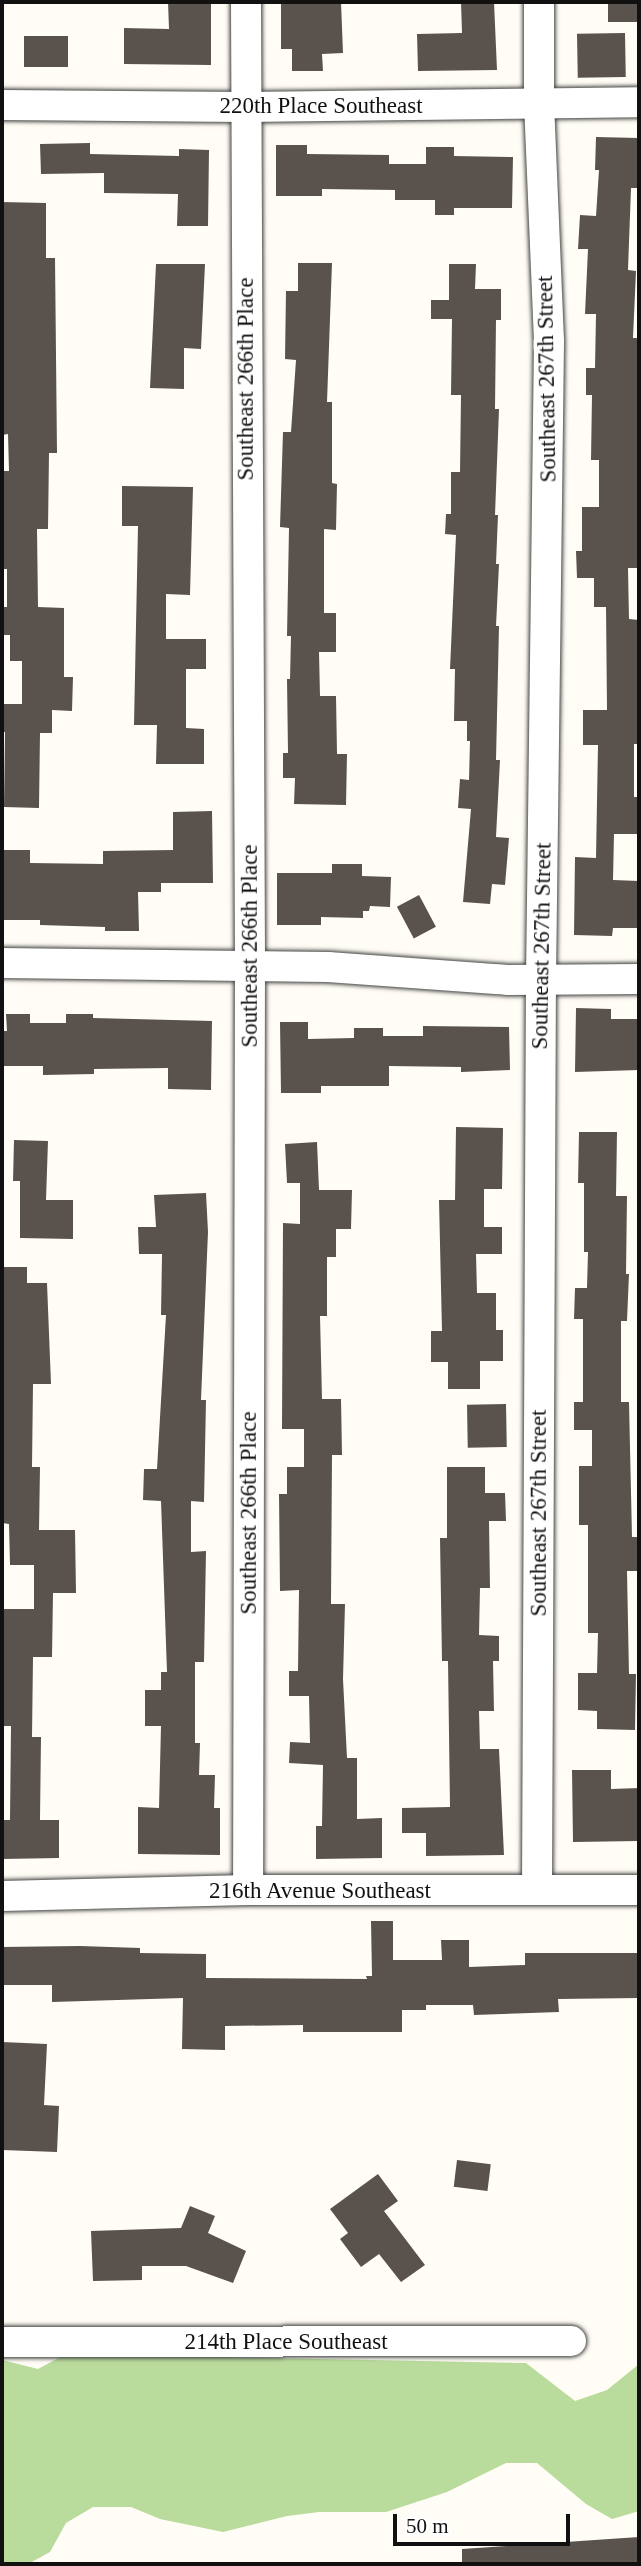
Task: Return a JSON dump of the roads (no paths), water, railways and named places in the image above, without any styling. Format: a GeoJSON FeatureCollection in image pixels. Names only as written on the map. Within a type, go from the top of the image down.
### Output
{"type":"FeatureCollection","features":[{"type":"Feature","properties":{"kind":"street","name":"Southeast 266th Place"},"geometry":{"type":"LineString","coordinates":[[246,2],[244,107],[250,965],[248,1891]]}},
{"type":"Feature","properties":{"kind":"street","name":"Southeast 267th Street"},"geometry":{"type":"LineString","coordinates":[[537,1890],[541,979],[549,341],[539,105],[539,2]]}},
{"type":"Feature","properties":{"kind":"street","name":"220th Place Southeast"},"geometry":{"type":"LineString","coordinates":[[2,104],[244,107],[639,102]]}},
{"type":"Feature","properties":{"kind":"street"},"geometry":{"type":"LineString","coordinates":[[2,963],[366,968],[508,980],[639,979]]}},
{"type":"Feature","properties":{"kind":"street","name":"216th Avenue Southeast"},"geometry":{"type":"LineString","coordinates":[[2,1896],[248,1891],[639,1890]]}},
{"type":"Feature","properties":{"kind":"street","name":"214th Place Southeast"},"geometry":{"type":"LineString","coordinates":[[2,2342],[571,2341]]}}]}
